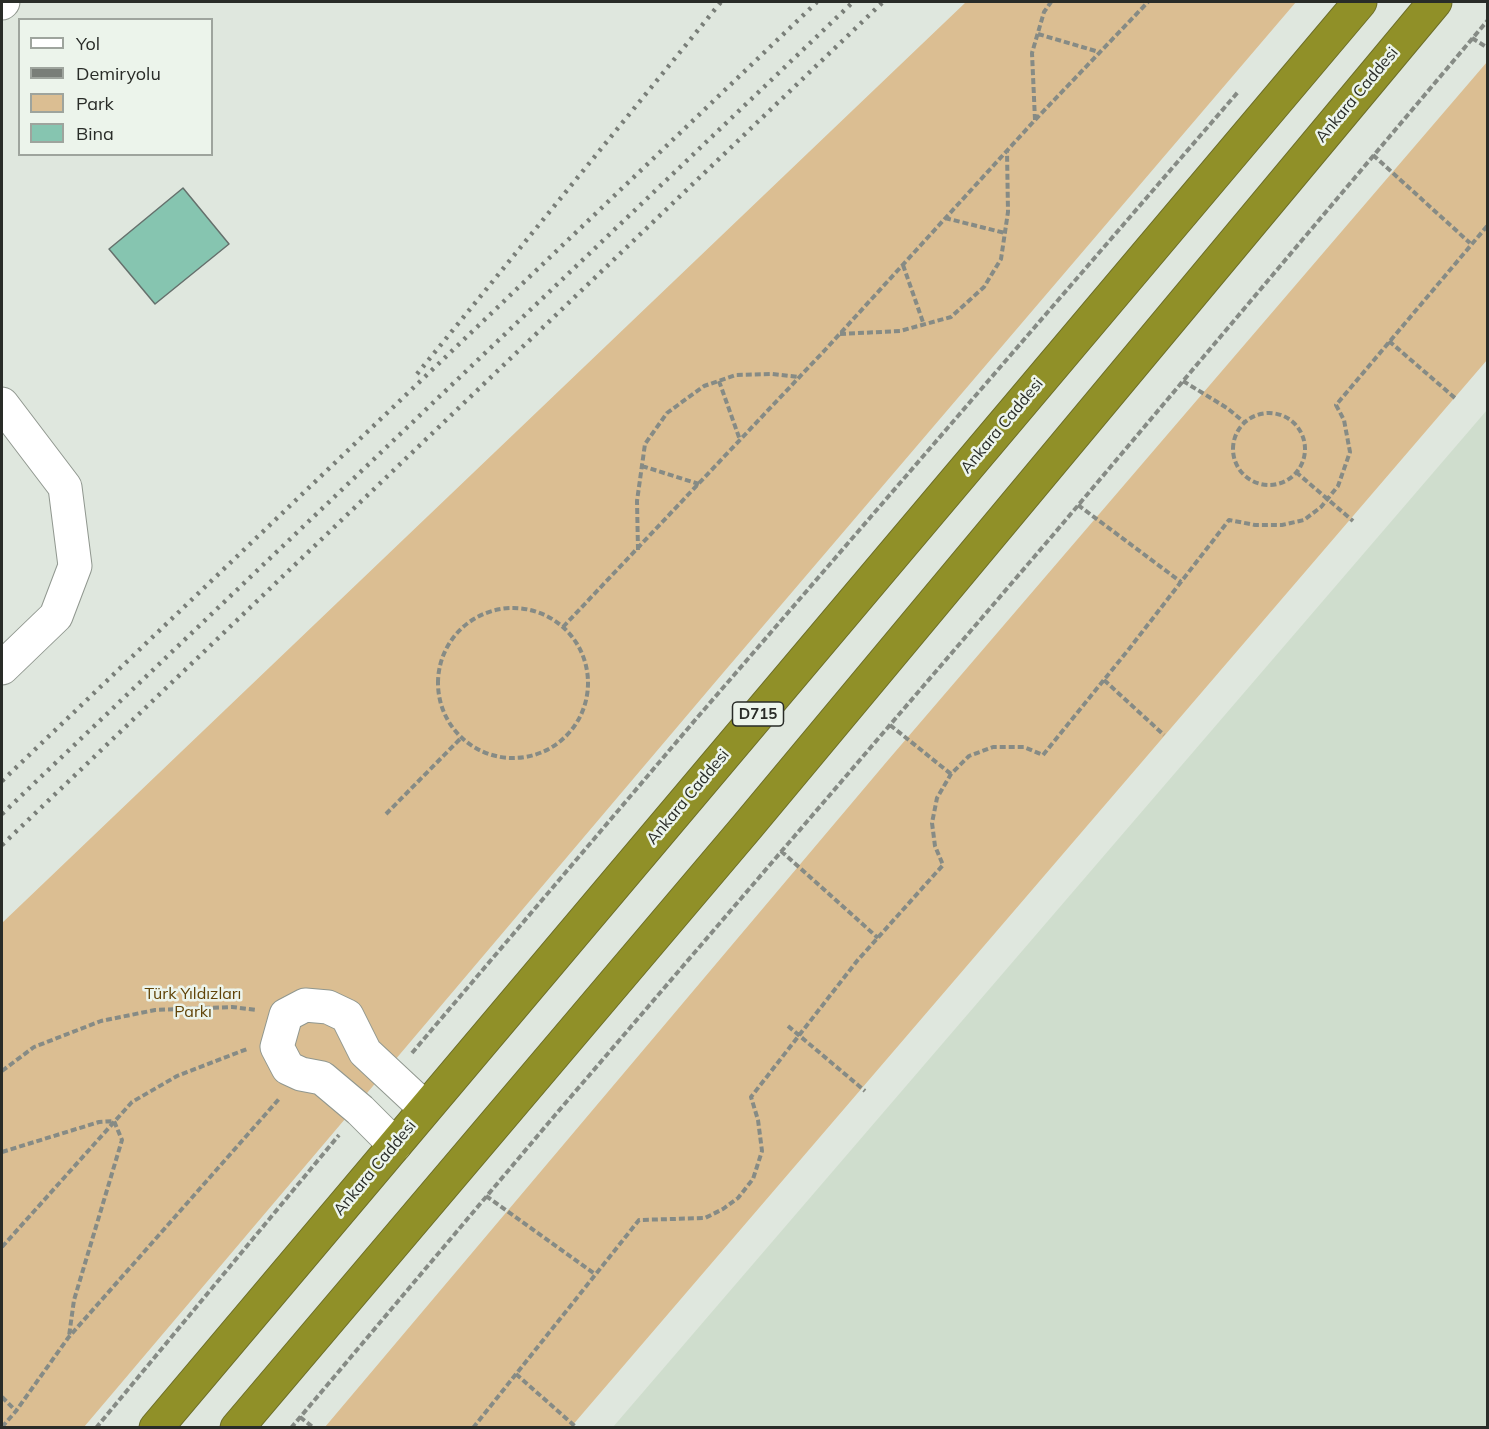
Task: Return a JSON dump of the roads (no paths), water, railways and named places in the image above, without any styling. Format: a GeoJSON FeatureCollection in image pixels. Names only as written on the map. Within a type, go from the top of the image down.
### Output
{"type":"FeatureCollection","features":[{"type":"Feature","properties":{"kind":"highway","name":"Ankara Caddesi"},"geometry":{"type":"LineString","coordinates":[[156,1428],[1360,2]]}},
{"type":"Feature","properties":{"kind":"highway","name":"Ankara Caddesi"},"geometry":{"type":"LineString","coordinates":[[237,1428],[746,828],[1435,2]]}},
{"type":"Feature","properties":{"kind":"street"},"geometry":{"type":"LineString","coordinates":[[2,404],[65,487],[75,566],[56,616],[2,669]]}},
{"type":"Feature","properties":{"kind":"street"},"geometry":{"type":"LineString","coordinates":[[395,1145],[360,1110],[322,1078],[301,1074],[288,1068],[278,1047],[286,1015],[305,1005],[328,1006],[347,1016],[365,1052],[425,1108]]}},
{"type":"Feature","properties":{"kind":"railway"},"geometry":{"type":"LineString","coordinates":[[417,374],[721,2]]}},
{"type":"Feature","properties":{"kind":"railway"},"geometry":{"type":"LineString","coordinates":[[2,781],[817,2]]}},
{"type":"Feature","properties":{"kind":"railway"},"geometry":{"type":"LineString","coordinates":[[2,814],[853,2]]}},
{"type":"Feature","properties":{"kind":"railway"},"geometry":{"type":"LineString","coordinates":[[2,845],[883,2]]}},
{"type":"Feature","properties":{"kind":"park label","name":"Türk Yıldızları Parkı"},"geometry":{"type":"Point","coordinates":[193,1003]}}]}
